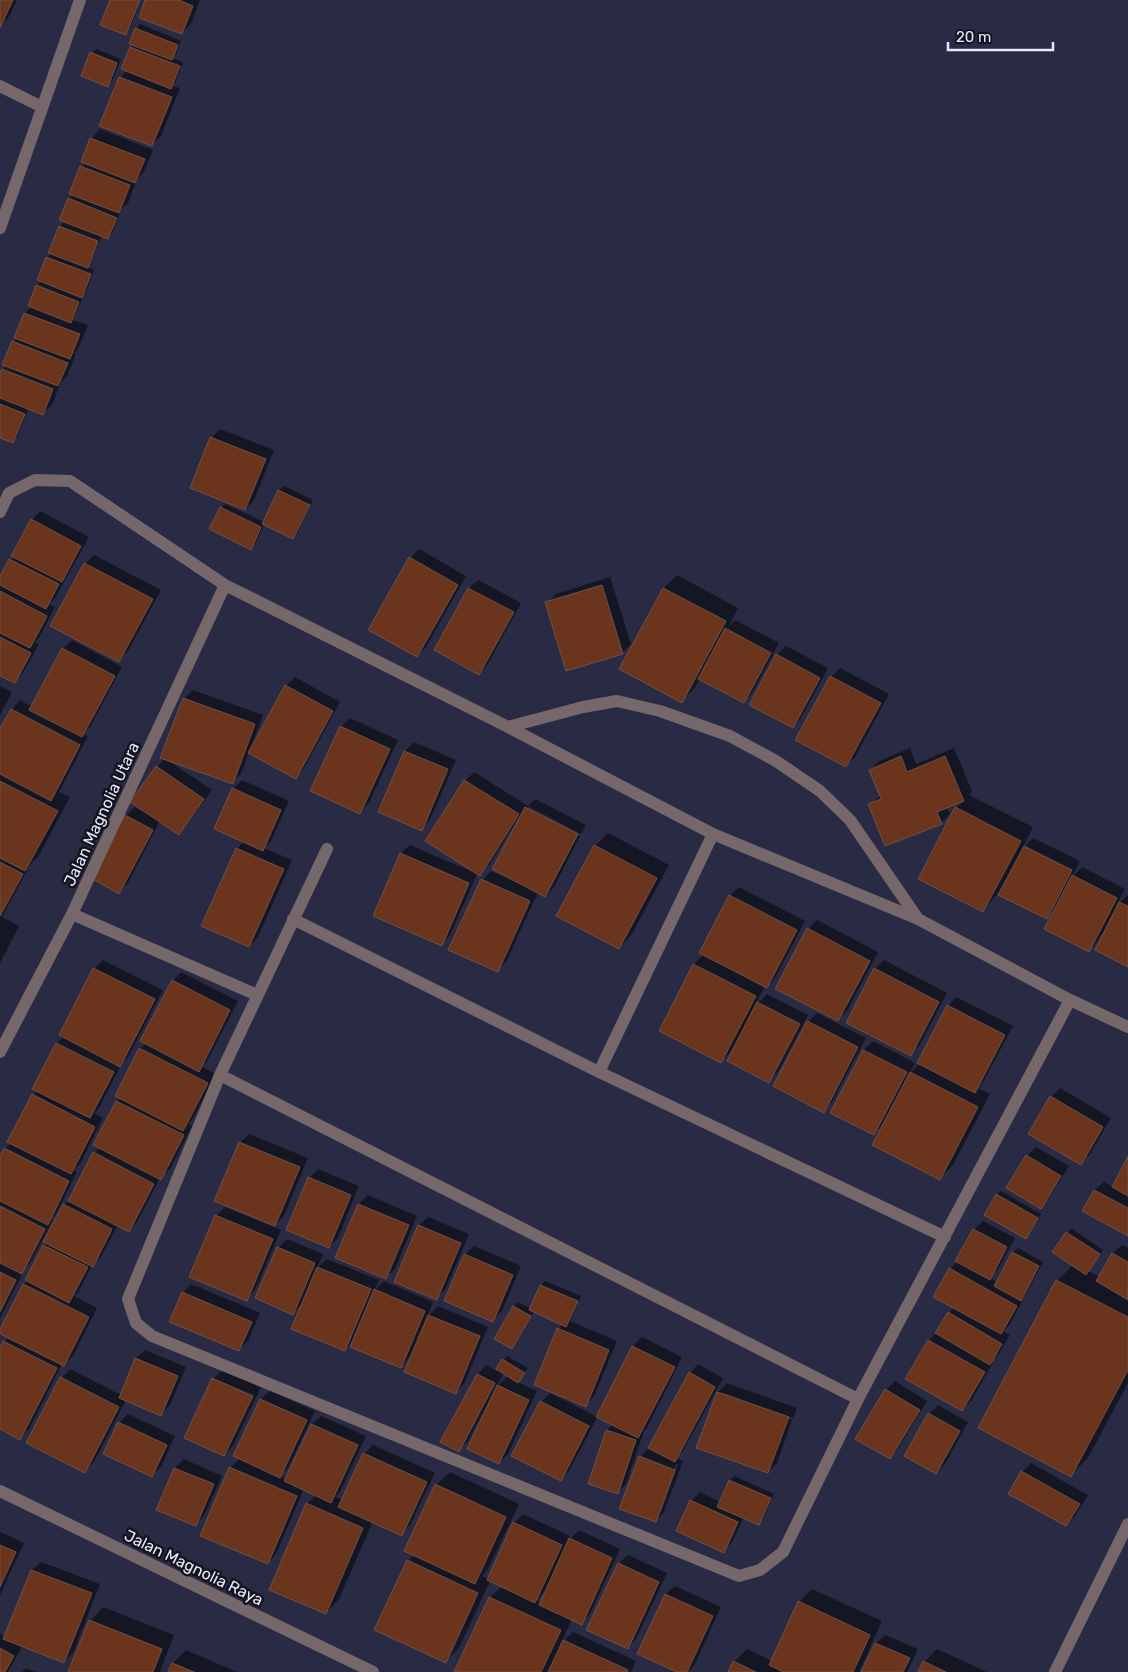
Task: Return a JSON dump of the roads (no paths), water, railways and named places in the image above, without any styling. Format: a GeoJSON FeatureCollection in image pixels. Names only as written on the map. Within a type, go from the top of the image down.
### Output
{"type":"FeatureCollection","features":[{"type":"Feature","properties":{"kind":"street"},"geometry":{"type":"LineString","coordinates":[[0,228],[80,0]]}},
{"type":"Feature","properties":{"kind":"street"},"geometry":{"type":"LineString","coordinates":[[0,86],[42,107]]}},
{"type":"Feature","properties":{"kind":"street"},"geometry":{"type":"LineString","coordinates":[[0,512],[9,493],[35,480],[70,481],[225,585],[508,727],[713,834],[918,919],[1070,1000],[1128,1028]]}},
{"type":"Feature","properties":{"kind":"street","name":"Jalan Magnolia Utara"},"geometry":{"type":"LineString","coordinates":[[0,1052],[72,914],[225,585]]}},
{"type":"Feature","properties":{"kind":"street"},"geometry":{"type":"LineString","coordinates":[[508,727],[584,707],[617,701],[660,712],[730,736],[776,760],[820,791],[832,802],[850,820],[918,919]]}},
{"type":"Feature","properties":{"kind":"street"},"geometry":{"type":"LineString","coordinates":[[599,1072],[713,834]]}},
{"type":"Feature","properties":{"kind":"street"},"geometry":{"type":"LineString","coordinates":[[327,849],[220,1075],[128,1299],[136,1323],[152,1336],[739,1576],[760,1570],[783,1552],[858,1399],[1070,1000]]}},
{"type":"Feature","properties":{"kind":"street"},"geometry":{"type":"LineString","coordinates":[[72,914],[257,995]]}},
{"type":"Feature","properties":{"kind":"street"},"geometry":{"type":"LineString","coordinates":[[293,919],[599,1072],[945,1237]]}},
{"type":"Feature","properties":{"kind":"street"},"geometry":{"type":"LineString","coordinates":[[220,1075],[858,1399]]}},
{"type":"Feature","properties":{"kind":"street","name":"Jalan Magnolia Raya"},"geometry":{"type":"LineString","coordinates":[[0,1492],[373,1672]]}},
{"type":"Feature","properties":{"kind":"street"},"geometry":{"type":"LineString","coordinates":[[1055,1672],[1128,1524]]}}]}
